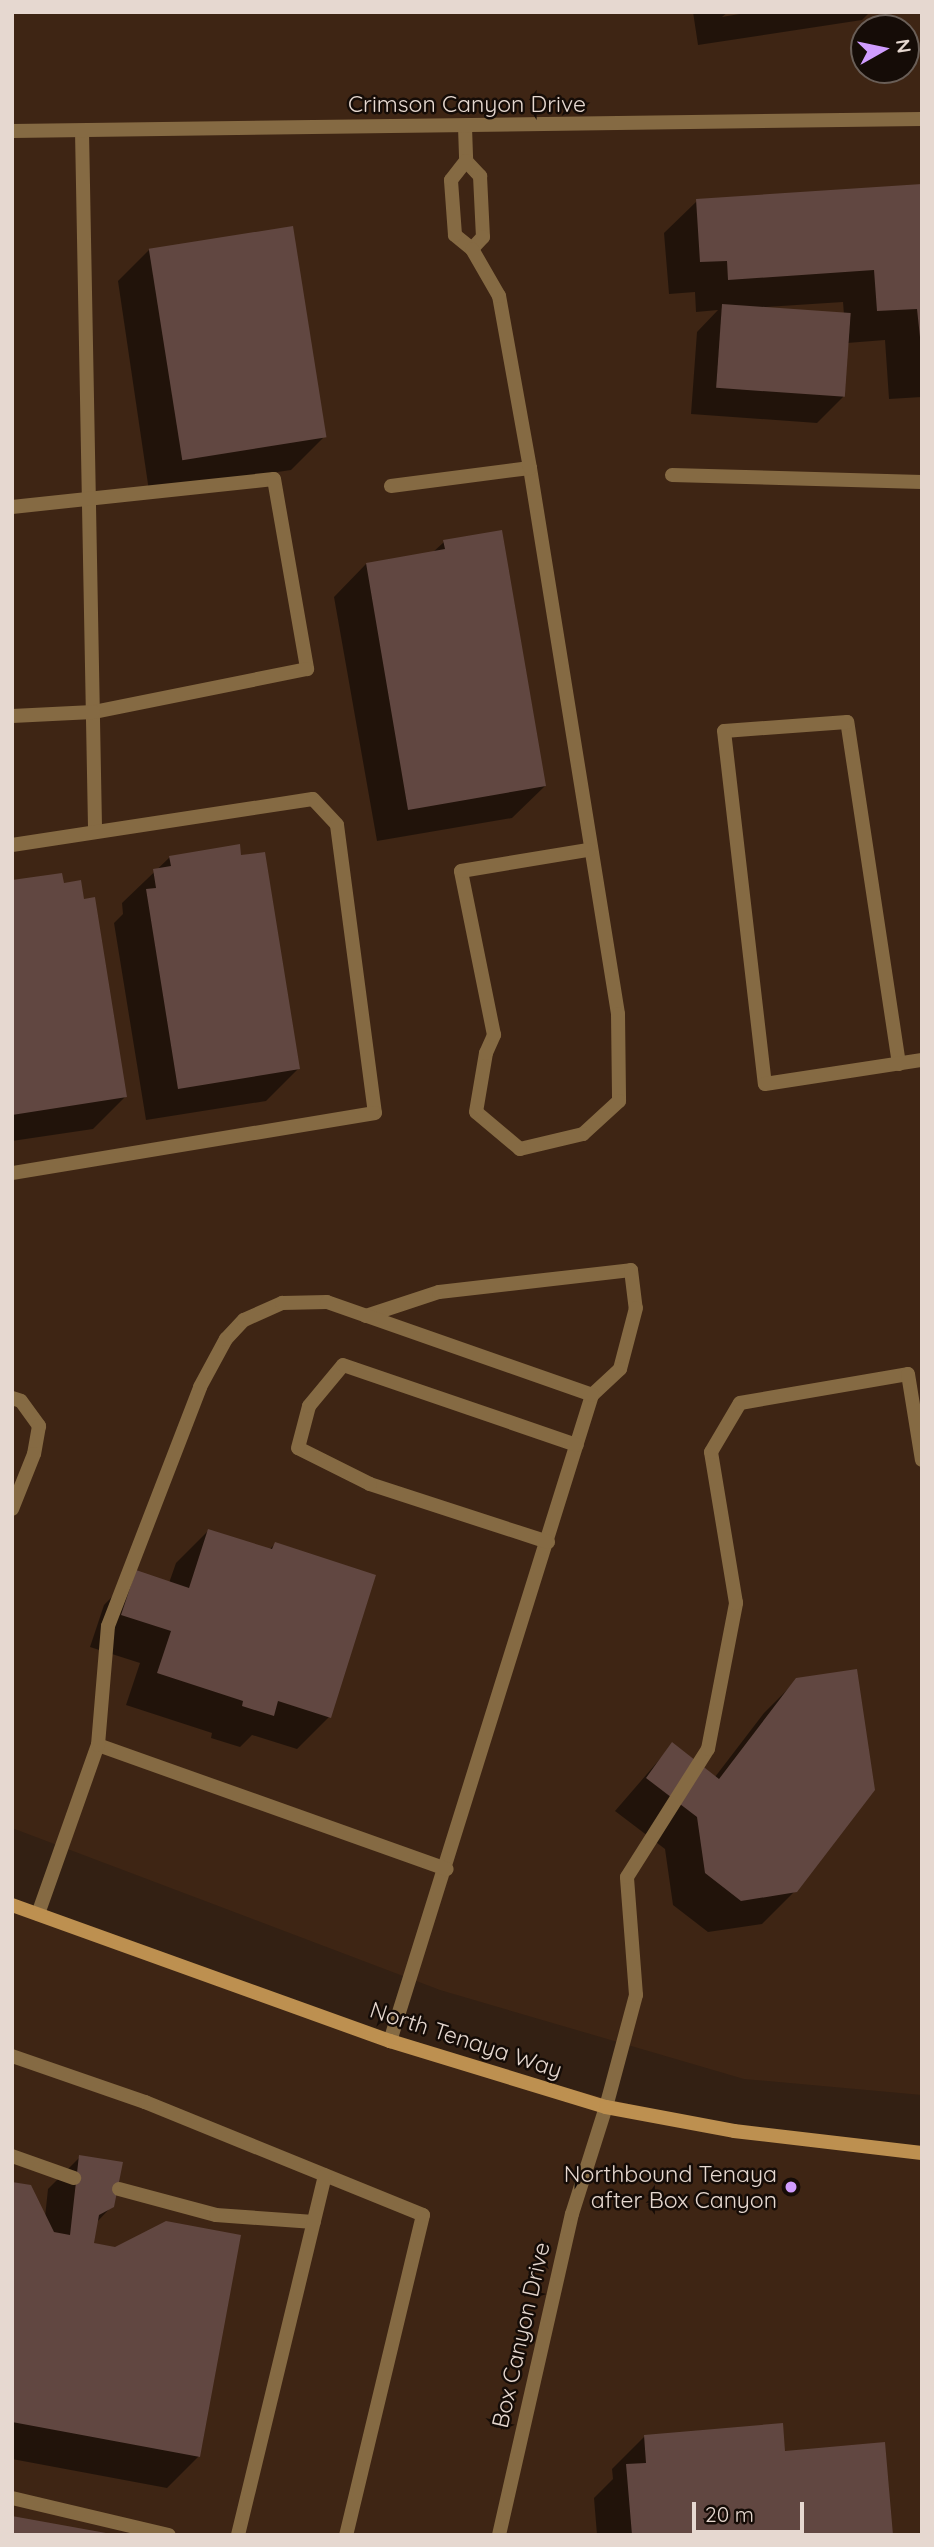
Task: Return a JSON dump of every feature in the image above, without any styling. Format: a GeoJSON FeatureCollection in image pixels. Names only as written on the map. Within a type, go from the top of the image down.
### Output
{"type":"FeatureCollection","features":[{"type":"Feature","properties":{"kind":"main road","name":"North Tenaya Way"},"geometry":{"type":"LineString","coordinates":[[12,1905],[390,2041],[606,2107],[734,2131],[922,2153]]}},
{"type":"Feature","properties":{"kind":"street","name":"Crimson Canyon Drive"},"geometry":{"type":"LineString","coordinates":[[12,131],[922,119]]}},
{"type":"Feature","properties":{"kind":"street"},"geometry":{"type":"LineString","coordinates":[[465,127],[466,161],[451,180],[455,236],[472,249],[499,296],[530,468],[589,850],[618,1014],[619,1101],[583,1134],[520,1149],[476,1112],[486,1053],[494,1035],[461,871],[589,850]]}},
{"type":"Feature","properties":{"kind":"street"},"geometry":{"type":"LineString","coordinates":[[82,131],[95,830]]}},
{"type":"Feature","properties":{"kind":"street"},"geometry":{"type":"LineString","coordinates":[[466,161],[480,176],[483,237],[472,249]]}},
{"type":"Feature","properties":{"kind":"street"},"geometry":{"type":"LineString","coordinates":[[391,486],[530,468]]}},
{"type":"Feature","properties":{"kind":"street"},"geometry":{"type":"LineString","coordinates":[[672,475],[922,482]]}},
{"type":"Feature","properties":{"kind":"street"},"geometry":{"type":"LineString","coordinates":[[12,507],[89,501],[274,479],[307,669],[93,712],[12,716]]}},
{"type":"Feature","properties":{"kind":"street"},"geometry":{"type":"LineString","coordinates":[[899,1064],[847,722],[724,731],[765,1084],[899,1064],[922,1060]]}},
{"type":"Feature","properties":{"kind":"street"},"geometry":{"type":"LineString","coordinates":[[12,845],[95,830],[313,799],[337,825],[375,1113],[12,1173]]}},
{"type":"Feature","properties":{"kind":"street"},"geometry":{"type":"LineString","coordinates":[[366,1316],[439,1292],[631,1270],[636,1308],[620,1369],[592,1395],[447,1869],[390,2041]]}},
{"type":"Feature","properties":{"kind":"street"},"geometry":{"type":"LineString","coordinates":[[38,1914],[98,1745],[108,1626],[200,1387],[226,1339],[244,1320],[282,1303],[307,1299],[327,1302],[592,1395]]}},
{"type":"Feature","properties":{"kind":"street"},"geometry":{"type":"LineString","coordinates":[[548,1542],[370,1484],[299,1448],[309,1406],[343,1364],[577,1445]]}},
{"type":"Feature","properties":{"kind":"street","name":"Box Canyon Drive"},"geometry":{"type":"LineString","coordinates":[[499,2535],[572,2214],[606,2107],[636,1995],[627,1877],[708,1749],[736,1603],[711,1452],[740,1403],[908,1374],[922,1460]]}},
{"type":"Feature","properties":{"kind":"street"},"geometry":{"type":"LineString","coordinates":[[12,1398],[21,1401],[39,1426],[34,1454],[12,1509]]}},
{"type":"Feature","properties":{"kind":"street"},"geometry":{"type":"LineString","coordinates":[[98,1745],[447,1869]]}},
{"type":"Feature","properties":{"kind":"street"},"geometry":{"type":"LineString","coordinates":[[12,2056],[145,2102],[423,2215],[346,2535]]}},
{"type":"Feature","properties":{"kind":"street"},"geometry":{"type":"LineString","coordinates":[[12,2156],[74,2178]]}},
{"type":"Feature","properties":{"kind":"street"},"geometry":{"type":"LineString","coordinates":[[238,2535],[325,2175]]}},
{"type":"Feature","properties":{"kind":"street"},"geometry":{"type":"LineString","coordinates":[[119,2189],[216,2214],[314,2222]]}},
{"type":"Feature","properties":{"kind":"street"},"geometry":{"type":"LineString","coordinates":[[12,2498],[169,2535]]}},
{"type":"Feature","properties":{"kind":"shaded area"},"geometry":{"type":"Polygon","coordinates":[[[12,12],[922,12],[922,2095],[744,2079],[440,1990],[12,1828],[12,12]]]}},
{"type":"Feature","properties":{"kind":"shaded area"},"geometry":{"type":"Polygon","coordinates":[[[12,1905],[418,2050],[734,2131],[922,2153],[922,2535],[12,2535],[12,1905]]]}},
{"type":"Feature","properties":{"kind":"building"},"geometry":{"type":"Polygon","coordinates":[[[922,184],[922,356],[917,309],[877,311],[874,270],[728,280],[727,261],[700,262],[696,199],[922,184]]]}},
{"type":"Feature","properties":{"kind":"building"},"geometry":{"type":"Polygon","coordinates":[[[293,226],[326,437],[182,460],[149,249],[293,226]]]}},
{"type":"Feature","properties":{"kind":"building"},"geometry":{"type":"Polygon","coordinates":[[[722,304],[851,313],[845,397],[716,388],[722,304]]]}},
{"type":"Feature","properties":{"kind":"building"},"geometry":{"type":"Polygon","coordinates":[[[502,530],[546,786],[408,810],[366,563],[445,549],[443,540],[502,530]]]}},
{"type":"Feature","properties":{"kind":"building"},"geometry":{"type":"Polygon","coordinates":[[[240,844],[241,855],[265,852],[300,1069],[178,1089],[146,889],[156,888],[153,869],[171,866],[169,856],[240,844]]]}},
{"type":"Feature","properties":{"kind":"building"},"geometry":{"type":"Polygon","coordinates":[[[62,873],[64,883],[81,880],[84,899],[95,897],[127,1097],[12,1115],[12,880],[62,873]]]}},
{"type":"Feature","properties":{"kind":"building"},"geometry":{"type":"Polygon","coordinates":[[[208,1529],[272,1549],[275,1542],[376,1575],[331,1718],[278,1701],[274,1716],[242,1706],[243,1701],[157,1673],[171,1631],[121,1615],[136,1570],[189,1588],[208,1529]]]}},
{"type":"Feature","properties":{"kind":"building"},"geometry":{"type":"Polygon","coordinates":[[[857,1669],[875,1790],[797,1892],[741,1901],[705,1873],[697,1817],[646,1778],[672,1742],[719,1779],[796,1678],[857,1669]]]}},
{"type":"Feature","properties":{"kind":"building"},"geometry":{"type":"Polygon","coordinates":[[[79,2155],[123,2162],[114,2207],[99,2215],[94,2243],[115,2247],[166,2221],[241,2235],[200,2457],[12,2422],[12,2182],[31,2185],[54,2232],[70,2235],[79,2155]]]}},
{"type":"Feature","properties":{"kind":"building"},"geometry":{"type":"Polygon","coordinates":[[[783,2423],[785,2451],[885,2442],[893,2535],[632,2535],[626,2464],[646,2463],[644,2435],[783,2423]]]}},
{"type":"Feature","properties":{"kind":"building"},"geometry":{"type":"Polygon","coordinates":[[[12,2516],[106,2533],[12,2535],[12,2516]]]}},
{"type":"Feature","properties":{"kind":"place","name":"Northbound Tenaya after Box Canyon"},"geometry":{"type":"Point","coordinates":[791,2187]}}]}
